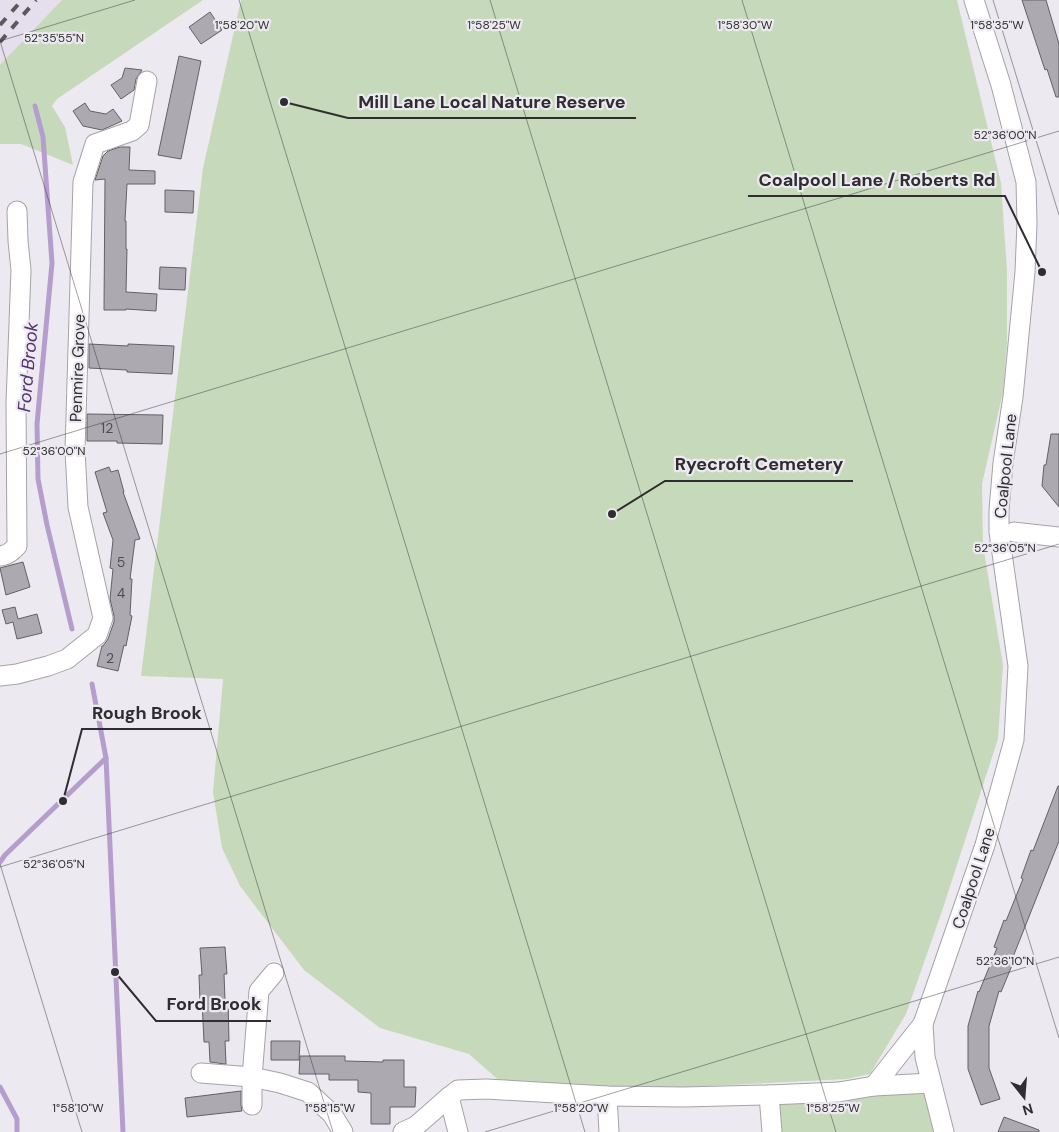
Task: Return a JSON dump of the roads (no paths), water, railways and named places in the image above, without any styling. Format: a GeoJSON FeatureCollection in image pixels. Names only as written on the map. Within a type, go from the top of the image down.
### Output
{"type":"FeatureCollection","features":[{"type":"Feature","properties":{"kind":"street","name":"Coalpool Lane"},"geometry":{"type":"LineString","coordinates":[[944,1132],[924,1057],[923,1024],[985,846],[1014,740],[1018,666],[999,532],[999,510],[1002,463],[1013,397],[1025,272],[1026,182],[1001,85],[974,0]]}},
{"type":"Feature","properties":{"kind":"street","name":"Penmire Grove"},"geometry":{"type":"LineString","coordinates":[[0,676],[25,672],[67,659],[97,635],[103,618],[78,507],[75,450],[82,182],[96,144],[132,131],[139,126],[147,81]]}},
{"type":"Feature","properties":{"kind":"street"},"geometry":{"type":"LineString","coordinates":[[0,556],[6,555],[18,546],[16,403],[21,270],[9,241],[17,211]]}},
{"type":"Feature","properties":{"kind":"street"},"geometry":{"type":"LineString","coordinates":[[1014,532],[1059,537]]}},
{"type":"Feature","properties":{"kind":"street"},"geometry":{"type":"LineString","coordinates":[[252,1105],[252,1077],[259,991],[274,973]]}},
{"type":"Feature","properties":{"kind":"street"},"geometry":{"type":"LineString","coordinates":[[874,1086],[923,1024]]}},
{"type":"Feature","properties":{"kind":"street"},"geometry":{"type":"LineString","coordinates":[[201,1073],[252,1077],[308,1092],[332,1114],[343,1132]]}},
{"type":"Feature","properties":{"kind":"street"},"geometry":{"type":"LineString","coordinates":[[403,1132],[416,1126],[458,1090],[486,1089],[607,1096],[682,1097],[839,1092],[874,1086],[931,1083]]}},
{"type":"Feature","properties":{"kind":"street"},"geometry":{"type":"LineString","coordinates":[[769,1095],[772,1132]]}},
{"type":"Feature","properties":{"kind":"street"},"geometry":{"type":"LineString","coordinates":[[607,1096],[609,1132]]}},
{"type":"Feature","properties":{"kind":"street"},"geometry":{"type":"LineString","coordinates":[[449,1097],[458,1132]]}},
{"type":"Feature","properties":{"kind":"waterway","name":"Ford Brook"},"geometry":{"type":"LineString","coordinates":[[35,106],[43,137],[52,263],[37,424],[38,479],[72,629]]}},
{"type":"Feature","properties":{"kind":"waterway","name":"Ford Brook"},"geometry":{"type":"LineString","coordinates":[[92,684],[106,758],[123,1132]]}},
{"type":"Feature","properties":{"kind":"waterway"},"geometry":{"type":"LineString","coordinates":[[0,862],[106,758]]}},
{"type":"Feature","properties":{"kind":"waterway"},"geometry":{"type":"LineString","coordinates":[[0,1087],[17,1119],[17,1132]]}},
{"type":"Feature","properties":{"kind":"railway"},"geometry":{"type":"LineString","coordinates":[[0,25],[22,0]]}},
{"type":"Feature","properties":{"kind":"railway"},"geometry":{"type":"LineString","coordinates":[[0,42],[36,0]]}},
{"type":"Feature","properties":{"kind":"place","name":"Mill Lane Local Nature Reserve"},"geometry":{"type":"Point","coordinates":[284,102]}},
{"type":"Feature","properties":{"kind":"place","name":"Coalpool Lane / Roberts Rd"},"geometry":{"type":"Point","coordinates":[1042,272]}},
{"type":"Feature","properties":{"kind":"place","name":"Ryecroft Cemetery"},"geometry":{"type":"Point","coordinates":[612,514]}},
{"type":"Feature","properties":{"kind":"place","name":"Rough Brook"},"geometry":{"type":"Point","coordinates":[63,801]}},
{"type":"Feature","properties":{"kind":"place","name":"Ford Brook"},"geometry":{"type":"Point","coordinates":[115,972]}}]}
